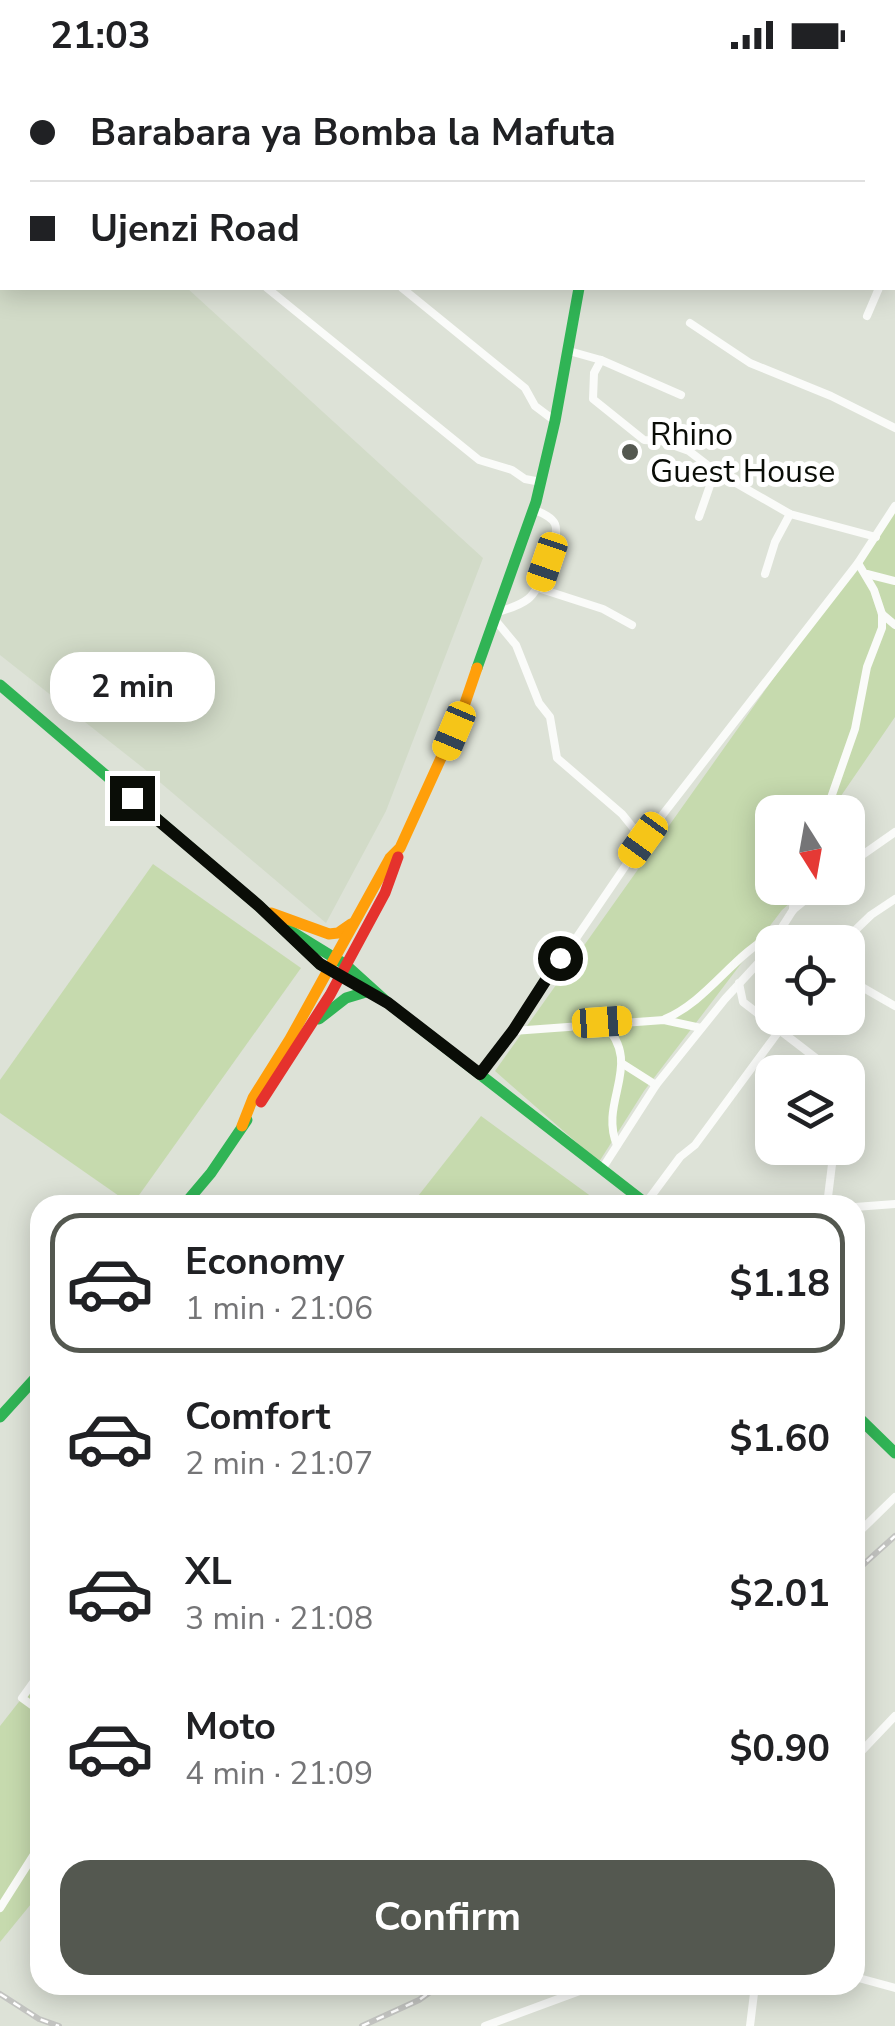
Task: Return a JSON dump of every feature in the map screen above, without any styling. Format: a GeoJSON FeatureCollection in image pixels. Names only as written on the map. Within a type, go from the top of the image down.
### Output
{"type":"FeatureCollection","features":[{"type":"Feature","properties":{"kind":"main road"},"geometry":{"type":"LineString","coordinates":[[242,1126],[253,1098],[392,877],[400,848],[446,750],[497,617],[542,482],[579,290]]}},
{"type":"Feature","properties":{"kind":"main road"},"geometry":{"type":"LineString","coordinates":[[0,685],[276,922],[388,1003],[635,1195]]}},
{"type":"Feature","properties":{"kind":"main road"},"geometry":{"type":"LineString","coordinates":[[192,1195],[283,1073],[311,1026],[358,918],[382,872],[400,848]]}},
{"type":"Feature","properties":{"kind":"main road"},"geometry":{"type":"LineString","coordinates":[[259,906],[284,920],[329,934],[338,933],[358,918]]}},
{"type":"Feature","properties":{"kind":"main road"},"geometry":{"type":"LineString","coordinates":[[337,968],[366,992],[388,1003]]}},
{"type":"Feature","properties":{"kind":"main road"},"geometry":{"type":"LineString","coordinates":[[311,1026],[341,1000],[366,992]]}},
{"type":"Feature","properties":{"kind":"main road"},"geometry":{"type":"LineString","coordinates":[[0,1416],[30,1384]]}},
{"type":"Feature","properties":{"kind":"main road"},"geometry":{"type":"LineString","coordinates":[[865,1424],[895,1453]]}},
{"type":"Feature","properties":{"kind":"street"},"geometry":{"type":"LineString","coordinates":[[269,290],[479,460],[542,482]]}},
{"type":"Feature","properties":{"kind":"street"},"geometry":{"type":"LineString","coordinates":[[404,290],[525,388],[535,406],[555,421]]}},
{"type":"Feature","properties":{"kind":"street"},"geometry":{"type":"LineString","coordinates":[[868,316],[878,290]]}},
{"type":"Feature","properties":{"kind":"street"},"geometry":{"type":"LineString","coordinates":[[690,323],[750,363],[831,396],[895,428]]}},
{"type":"Feature","properties":{"kind":"street"},"geometry":{"type":"LineString","coordinates":[[568,351],[600,360],[682,395]]}},
{"type":"Feature","properties":{"kind":"street"},"geometry":{"type":"LineString","coordinates":[[600,360],[594,372],[594,399],[644,440],[661,441],[689,451],[790,514],[876,538]]}},
{"type":"Feature","properties":{"kind":"street"},"geometry":{"type":"LineString","coordinates":[[699,516],[716,471]]}},
{"type":"Feature","properties":{"kind":"street"},"geometry":{"type":"LineString","coordinates":[[480,1074],[643,840],[858,564],[895,506]]}},
{"type":"Feature","properties":{"kind":"street"},"geometry":{"type":"LineString","coordinates":[[534,508],[551,518],[556,537],[538,588],[497,617],[516,645],[539,703],[550,717],[557,758],[622,814],[643,840]]}},
{"type":"Feature","properties":{"kind":"street"},"geometry":{"type":"LineString","coordinates":[[765,574],[775,542],[790,514]]}},
{"type":"Feature","properties":{"kind":"street"},"geometry":{"type":"LineString","coordinates":[[832,795],[855,729],[867,667],[890,617],[858,564]]}},
{"type":"Feature","properties":{"kind":"street"},"geometry":{"type":"LineString","coordinates":[[866,574],[895,582]]}},
{"type":"Feature","properties":{"kind":"street"},"geometry":{"type":"LineString","coordinates":[[538,588],[602,609],[632,625]]}},
{"type":"Feature","properties":{"kind":"street"},"geometry":{"type":"LineString","coordinates":[[865,853],[895,832]]}},
{"type":"Feature","properties":{"kind":"street"},"geometry":{"type":"LineString","coordinates":[[861,925],[895,899]]}},
{"type":"Feature","properties":{"kind":"street"},"geometry":{"type":"LineString","coordinates":[[793,905],[793,910]]}},
{"type":"Feature","properties":{"kind":"street"},"geometry":{"type":"LineString","coordinates":[[782,925],[799,905]]}},
{"type":"Feature","properties":{"kind":"street"},"geometry":{"type":"LineString","coordinates":[[664,1020],[689,1007],[755,945]]}},
{"type":"Feature","properties":{"kind":"street"},"geometry":{"type":"LineString","coordinates":[[602,1169],[656,1086],[755,966]]}},
{"type":"Feature","properties":{"kind":"street"},"geometry":{"type":"LineString","coordinates":[[740,983],[744,1002]]}},
{"type":"Feature","properties":{"kind":"street"},"geometry":{"type":"LineString","coordinates":[[865,989],[895,1006]]}},
{"type":"Feature","properties":{"kind":"street"},"geometry":{"type":"LineString","coordinates":[[725,998],[744,1002],[755,1011]]}},
{"type":"Feature","properties":{"kind":"street"},"geometry":{"type":"LineString","coordinates":[[513,1031],[664,1020],[701,1028]]}},
{"type":"Feature","properties":{"kind":"street"},"geometry":{"type":"LineString","coordinates":[[602,1022],[614,1034],[623,1064],[612,1114],[611,1130],[617,1145]]}},
{"type":"Feature","properties":{"kind":"street"},"geometry":{"type":"LineString","coordinates":[[653,1195],[776,1035]]}},
{"type":"Feature","properties":{"kind":"street"},"geometry":{"type":"LineString","coordinates":[[784,1035],[811,1055]]}},
{"type":"Feature","properties":{"kind":"street"},"geometry":{"type":"LineString","coordinates":[[623,1064],[656,1086]]}},
{"type":"Feature","properties":{"kind":"street"},"geometry":{"type":"LineString","coordinates":[[828,1195],[832,1165]]}},
{"type":"Feature","properties":{"kind":"street"},"geometry":{"type":"LineString","coordinates":[[865,1206],[895,1204]]}},
{"type":"Feature","properties":{"kind":"street"},"geometry":{"type":"LineString","coordinates":[[865,1526],[895,1497]]}},
{"type":"Feature","properties":{"kind":"street"},"geometry":{"type":"LineString","coordinates":[[865,1748],[895,1716]]}},
{"type":"Feature","properties":{"kind":"street"},"geometry":{"type":"LineString","coordinates":[[887,1725],[895,1733]]}},
{"type":"Feature","properties":{"kind":"street"},"geometry":{"type":"LineString","coordinates":[[0,1908],[30,1861]]}},
{"type":"Feature","properties":{"kind":"street"},"geometry":{"type":"LineString","coordinates":[[865,1980],[895,1988]]}},
{"type":"Feature","properties":{"kind":"street"},"geometry":{"type":"LineString","coordinates":[[487,2026],[569,1995]]}},
{"type":"Feature","properties":{"kind":"street"},"geometry":{"type":"LineString","coordinates":[[750,2026],[754,1995]]}},
{"type":"Feature","properties":{"kind":"shaded area"},"geometry":{"type":"Polygon","coordinates":[[[0,290],[189,290],[483,558],[386,811],[326,923],[142,767],[0,655],[0,290]]]}},
{"type":"Feature","properties":{"kind":"green space"},"geometry":{"type":"Polygon","coordinates":[[[895,507],[895,717],[842,795],[755,795],[755,905],[788,905],[771,925],[755,925],[755,945],[644,1091],[599,1162],[495,1071],[895,507]]]}},
{"type":"Feature","properties":{"kind":"green space"},"geometry":{"type":"Polygon","coordinates":[[[153,864],[301,968],[139,1195],[118,1195],[0,1113],[0,1080],[153,864]]]}},
{"type":"Feature","properties":{"kind":"green space"},"geometry":{"type":"Polygon","coordinates":[[[481,1116],[589,1195],[419,1195],[481,1116]]]}},
{"type":"Feature","properties":{"kind":"green space"},"geometry":{"type":"Polygon","coordinates":[[[30,1688],[30,1905],[0,1942],[0,1726],[30,1688]]]}},
{"type":"Feature","properties":{"kind":"railway"},"geometry":{"type":"LineString","coordinates":[[865,1563],[895,1536]]}},
{"type":"Feature","properties":{"kind":"railway"},"geometry":{"type":"LineString","coordinates":[[0,1994],[39,2019],[59,2026]]}},
{"type":"Feature","properties":{"kind":"railway"},"geometry":{"type":"LineString","coordinates":[[362,2026],[426,1995]]}},
{"type":"Feature","properties":{"kind":"traffic: fast"},"geometry":{"type":"LineString","coordinates":[[477,668],[536,502],[579,290]]}},
{"type":"Feature","properties":{"kind":"traffic: fast"},"geometry":{"type":"LineString","coordinates":[[0,685],[259,906],[320,964],[388,1003]]}},
{"type":"Feature","properties":{"kind":"traffic: fast"},"geometry":{"type":"LineString","coordinates":[[289,930],[346,965],[388,1003],[635,1195]]}},
{"type":"Feature","properties":{"kind":"traffic: fast"},"geometry":{"type":"LineString","coordinates":[[319,1019],[346,998],[366,992]]}},
{"type":"Feature","properties":{"kind":"traffic: fast"},"geometry":{"type":"LineString","coordinates":[[192,1195],[247,1120]]}},
{"type":"Feature","properties":{"kind":"traffic: fast"},"geometry":{"type":"LineString","coordinates":[[0,1417],[30,1384]]}},
{"type":"Feature","properties":{"kind":"traffic: fast"},"geometry":{"type":"LineString","coordinates":[[865,1424],[895,1453]]}},
{"type":"Feature","properties":{"kind":"traffic: slow"},"geometry":{"type":"LineString","coordinates":[[242,1126],[253,1098],[390,858],[400,848],[462,712],[477,668]]}},
{"type":"Feature","properties":{"kind":"traffic: slow"},"geometry":{"type":"LineString","coordinates":[[271,913],[329,934],[351,924]]}},
{"type":"Feature","properties":{"kind":"traffic: jam"},"geometry":{"type":"LineString","coordinates":[[261,1102],[330,995],[385,893],[398,857]]}},
{"type":"Feature","properties":{"kind":"place","name":"Rhino Guest House"},"geometry":{"type":"Point","coordinates":[630,452]}},
{"type":"Feature","properties":{"kind":"route"},"geometry":{"type":"LineString","coordinates":[[132,798],[259,906],[320,964],[388,1003],[480,1074],[560,958]]}}]}
